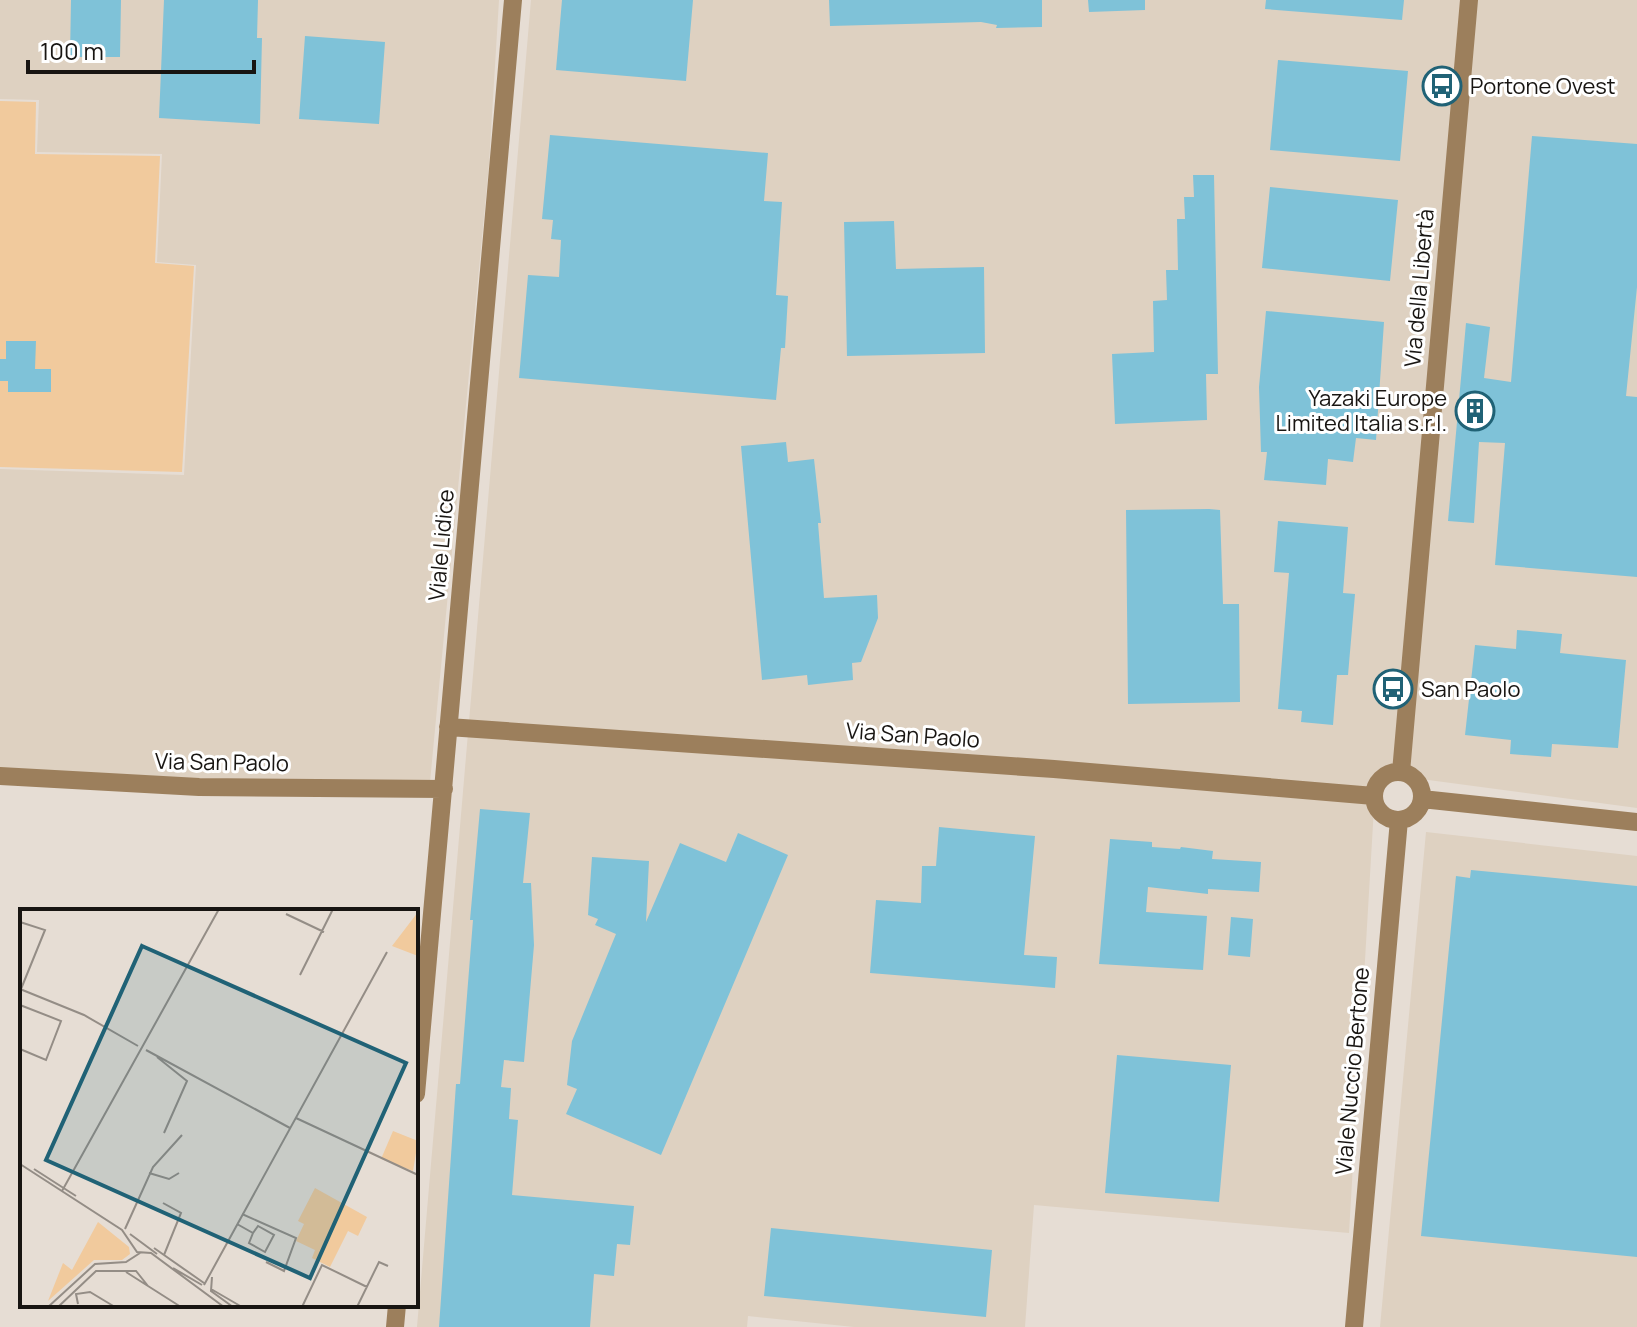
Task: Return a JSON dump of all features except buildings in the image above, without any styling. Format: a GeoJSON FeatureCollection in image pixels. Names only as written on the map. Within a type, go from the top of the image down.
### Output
{"type":"FeatureCollection","features":[{"type":"Feature","properties":{"kind":"street","name":"Viale Lidice"},"geometry":{"type":"LineString","coordinates":[[418,1072],[513,0]]}},
{"type":"Feature","properties":{"kind":"street","name":"Via della Libertà"},"geometry":{"type":"LineString","coordinates":[[1401,772],[1469,0]]}},
{"type":"Feature","properties":{"kind":"street","name":"Via San Paolo"},"geometry":{"type":"LineString","coordinates":[[448,727],[1054,769],[1374,796]]}},
{"type":"Feature","properties":{"kind":"street"},"geometry":{"type":"LineString","coordinates":[[1401,772],[1419,784],[1422,799],[1412,816],[1391,819],[1379,810],[1374,796],[1375,788],[1385,775],[1401,772]]}},
{"type":"Feature","properties":{"kind":"street","name":"Via San Paolo"},"geometry":{"type":"LineString","coordinates":[[0,776],[199,787],[444,789]]}},
{"type":"Feature","properties":{"kind":"street"},"geometry":{"type":"LineString","coordinates":[[1422,799],[1637,822]]}},
{"type":"Feature","properties":{"kind":"street","name":"Viale Nuccio Bertone"},"geometry":{"type":"LineString","coordinates":[[1354,1327],[1399,820]]}},
{"type":"Feature","properties":{"kind":"street"},"geometry":{"type":"LineString","coordinates":[[395,1327],[397,1307]]}},
{"type":"Feature","properties":{"kind":"shaded area"},"geometry":{"type":"Polygon","coordinates":[[[0,0],[499,0],[489,164],[430,782],[192,778],[0,768],[0,469],[184,475],[196,265],[157,262],[162,154],[37,152],[39,100],[0,99],[0,0]]]}},
{"type":"Feature","properties":{"kind":"shaded area"},"geometry":{"type":"Polygon","coordinates":[[[531,0],[1637,0],[1637,808],[1376,773],[1349,1233],[1034,1205],[1025,1327],[854,1327],[748,1316],[747,1327],[417,1327],[531,0]]]}},
{"type":"Feature","properties":{"kind":"shaded area"},"geometry":{"type":"Polygon","coordinates":[[[0,101],[36,102],[35,154],[160,156],[155,263],[194,266],[182,472],[0,467],[0,101]]]}},
{"type":"Feature","properties":{"kind":"shaded area"},"geometry":{"type":"Polygon","coordinates":[[[1426,832],[1637,856],[1637,1327],[1380,1327],[1426,832]]]}},
{"type":"Feature","properties":{"kind":"place","name":"Portone Ovest"},"geometry":{"type":"Point","coordinates":[1442,86]}},
{"type":"Feature","properties":{"kind":"place","name":"Yazaki Europe Limited Italia s.r.l."},"geometry":{"type":"Point","coordinates":[1475,411]}},
{"type":"Feature","properties":{"kind":"place","name":"San Paolo"},"geometry":{"type":"Point","coordinates":[1393,689]}}]}
